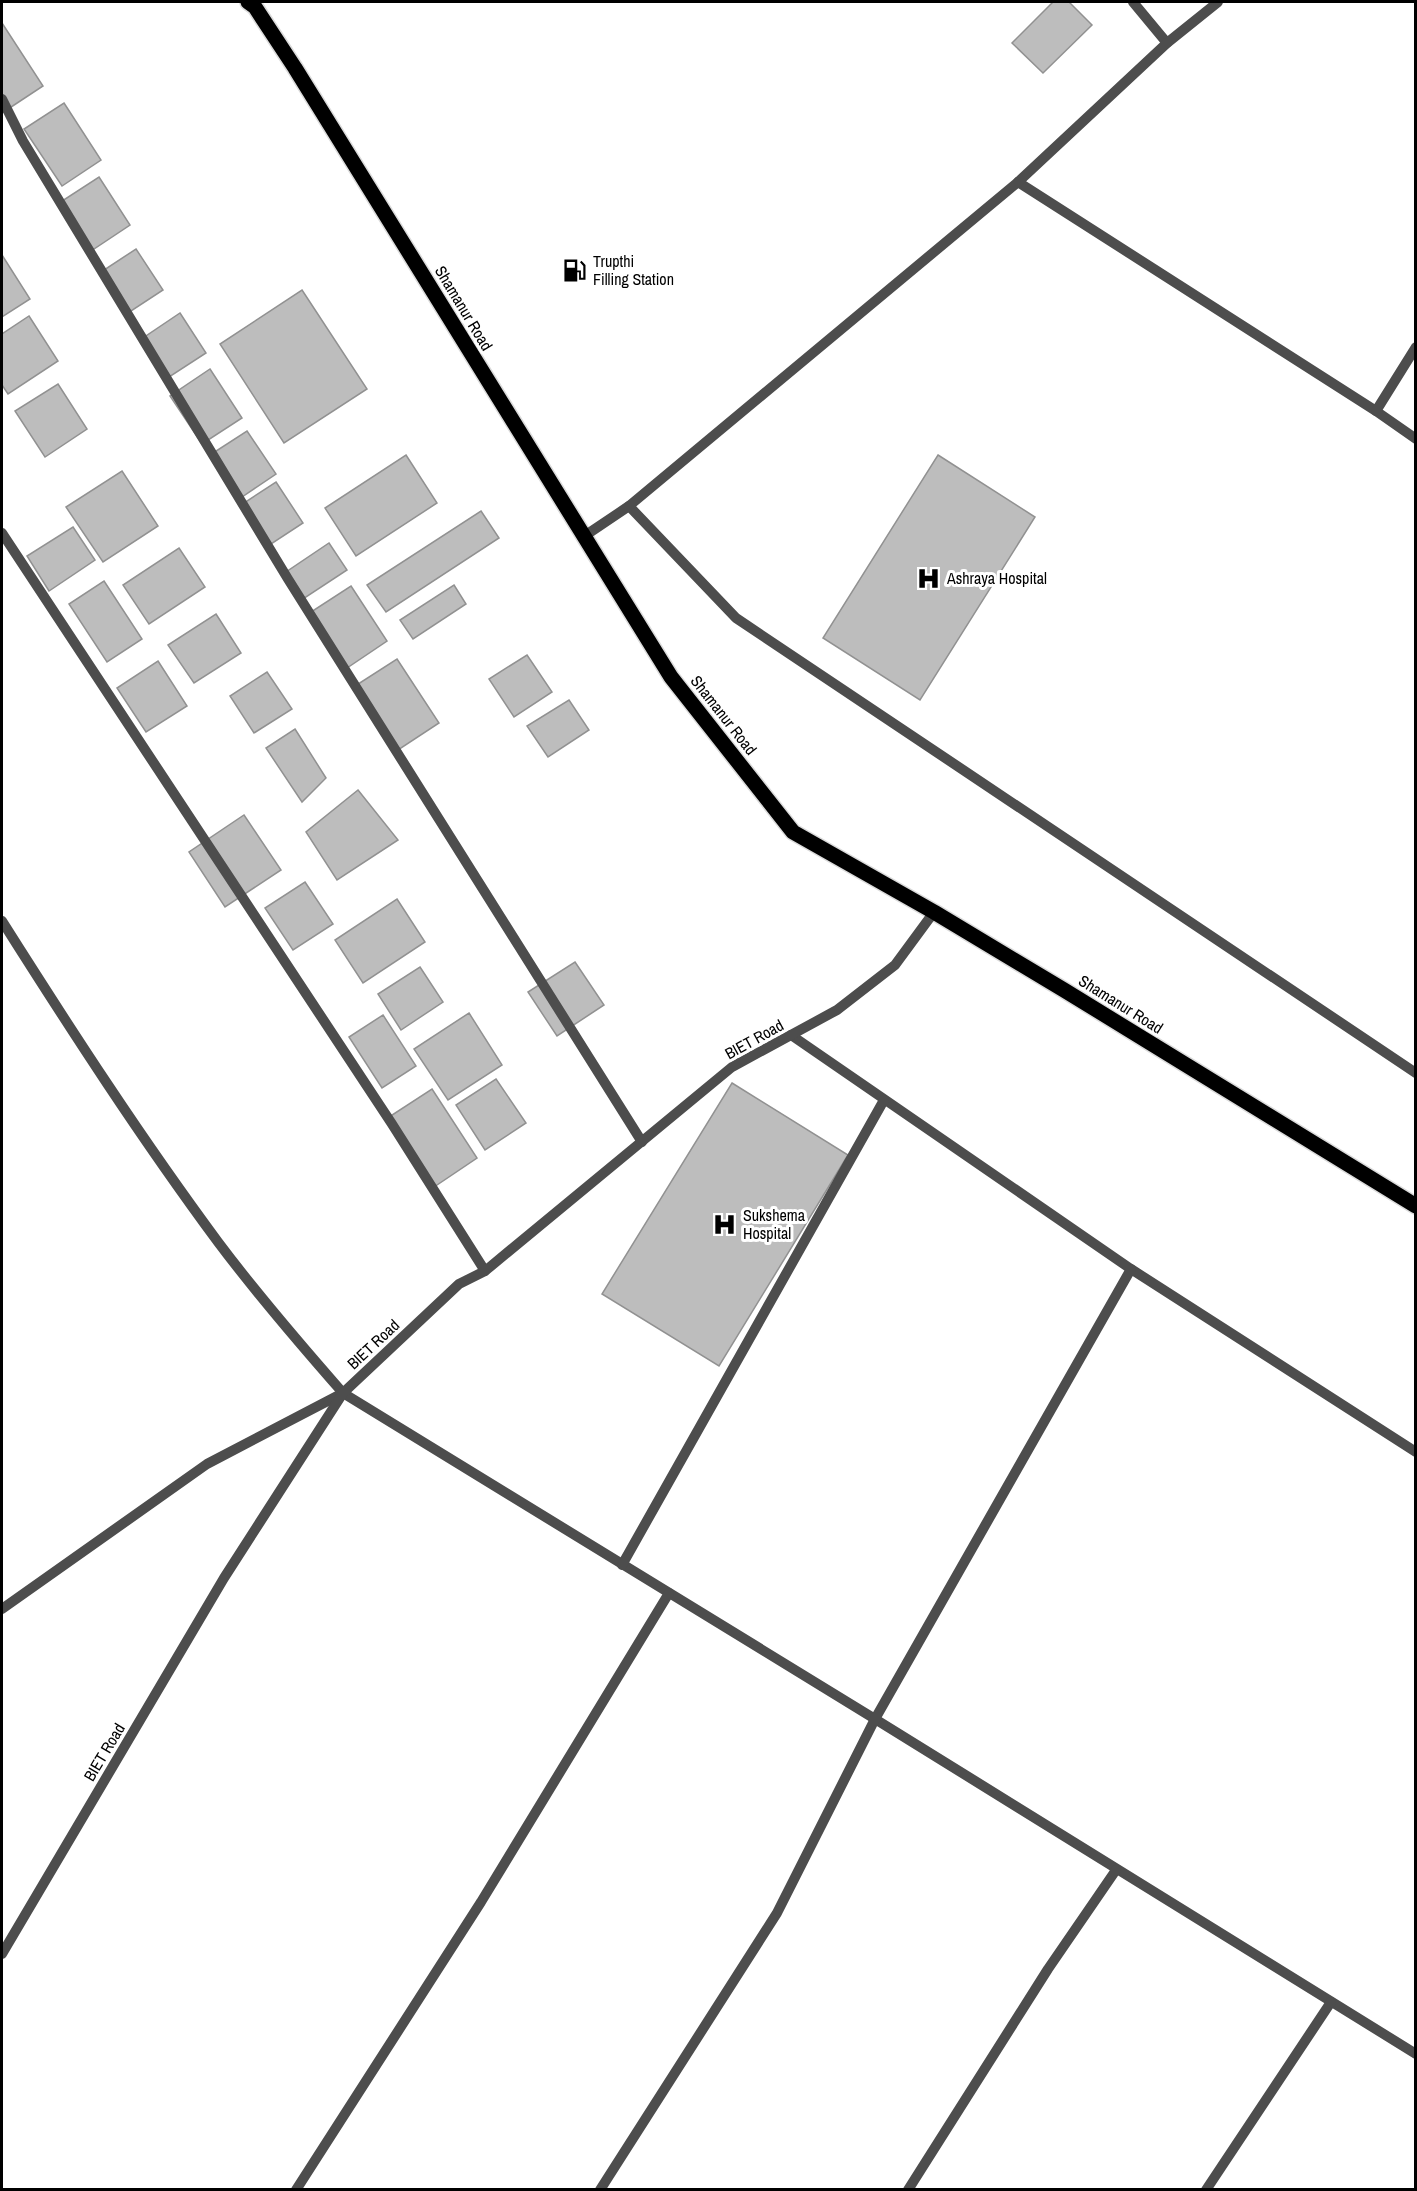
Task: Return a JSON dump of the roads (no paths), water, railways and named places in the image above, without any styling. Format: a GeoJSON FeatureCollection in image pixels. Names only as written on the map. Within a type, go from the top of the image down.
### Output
{"type":"FeatureCollection","features":[{"type":"Feature","properties":{"kind":"main road","name":"Shamanur Road"},"geometry":{"type":"LineString","coordinates":[[248,2],[255,7],[295,68],[671,677],[793,832],[934,912],[1416,1206]]}},
{"type":"Feature","properties":{"kind":"street"},"geometry":{"type":"LineString","coordinates":[[1133,2],[1167,43]]}},
{"type":"Feature","properties":{"kind":"street"},"geometry":{"type":"LineString","coordinates":[[583,537],[629,507],[1018,182],[1167,43],[1218,2]]}},
{"type":"Feature","properties":{"kind":"street"},"geometry":{"type":"LineString","coordinates":[[2,99],[23,141],[288,579],[642,1142]]}},
{"type":"Feature","properties":{"kind":"street"},"geometry":{"type":"LineString","coordinates":[[1018,182],[1376,411],[1416,440]]}},
{"type":"Feature","properties":{"kind":"street"},"geometry":{"type":"LineString","coordinates":[[1376,411],[1416,347]]}},
{"type":"Feature","properties":{"kind":"street"},"geometry":{"type":"LineString","coordinates":[[629,507],[736,618],[1416,1073]]}},
{"type":"Feature","properties":{"kind":"street"},"geometry":{"type":"LineString","coordinates":[[2,533],[392,1124],[485,1271]]}},
{"type":"Feature","properties":{"kind":"street","name":"BIET Road"},"geometry":{"type":"LineString","coordinates":[[2,1954],[224,1578],[343,1393],[459,1284],[485,1271],[732,1067],[837,1010],[895,965],[934,912]]}},
{"type":"Feature","properties":{"kind":"street"},"geometry":{"type":"LineString","coordinates":[[2,921],[97,1071],[219,1244],[343,1393],[1416,2054]]}},
{"type":"Feature","properties":{"kind":"street"},"geometry":{"type":"LineString","coordinates":[[791,1035],[1131,1269],[1416,1452]]}},
{"type":"Feature","properties":{"kind":"street"},"geometry":{"type":"LineString","coordinates":[[622,1565],[884,1100]]}},
{"type":"Feature","properties":{"kind":"street"},"geometry":{"type":"LineString","coordinates":[[600,2190],[777,1913],[875,1719],[1131,1269]]}},
{"type":"Feature","properties":{"kind":"street"},"geometry":{"type":"LineString","coordinates":[[2,1609],[207,1464],[343,1393]]}},
{"type":"Feature","properties":{"kind":"street"},"geometry":{"type":"LineString","coordinates":[[296,2190],[480,1902],[669,1593]]}},
{"type":"Feature","properties":{"kind":"street"},"geometry":{"type":"LineString","coordinates":[[908,2190],[1048,1969],[1116,1870]]}},
{"type":"Feature","properties":{"kind":"street"},"geometry":{"type":"LineString","coordinates":[[1206,2190],[1331,2002]]}},
{"type":"Feature","properties":{"kind":"place","name":"Trupthi Filling Station"},"geometry":{"type":"Point","coordinates":[575,270]}},
{"type":"Feature","properties":{"kind":"place","name":"Ashraya Hospital"},"geometry":{"type":"Point","coordinates":[929,578]}},
{"type":"Feature","properties":{"kind":"place","name":"Sukshema Hospital"},"geometry":{"type":"Point","coordinates":[725,1224]}}]}
